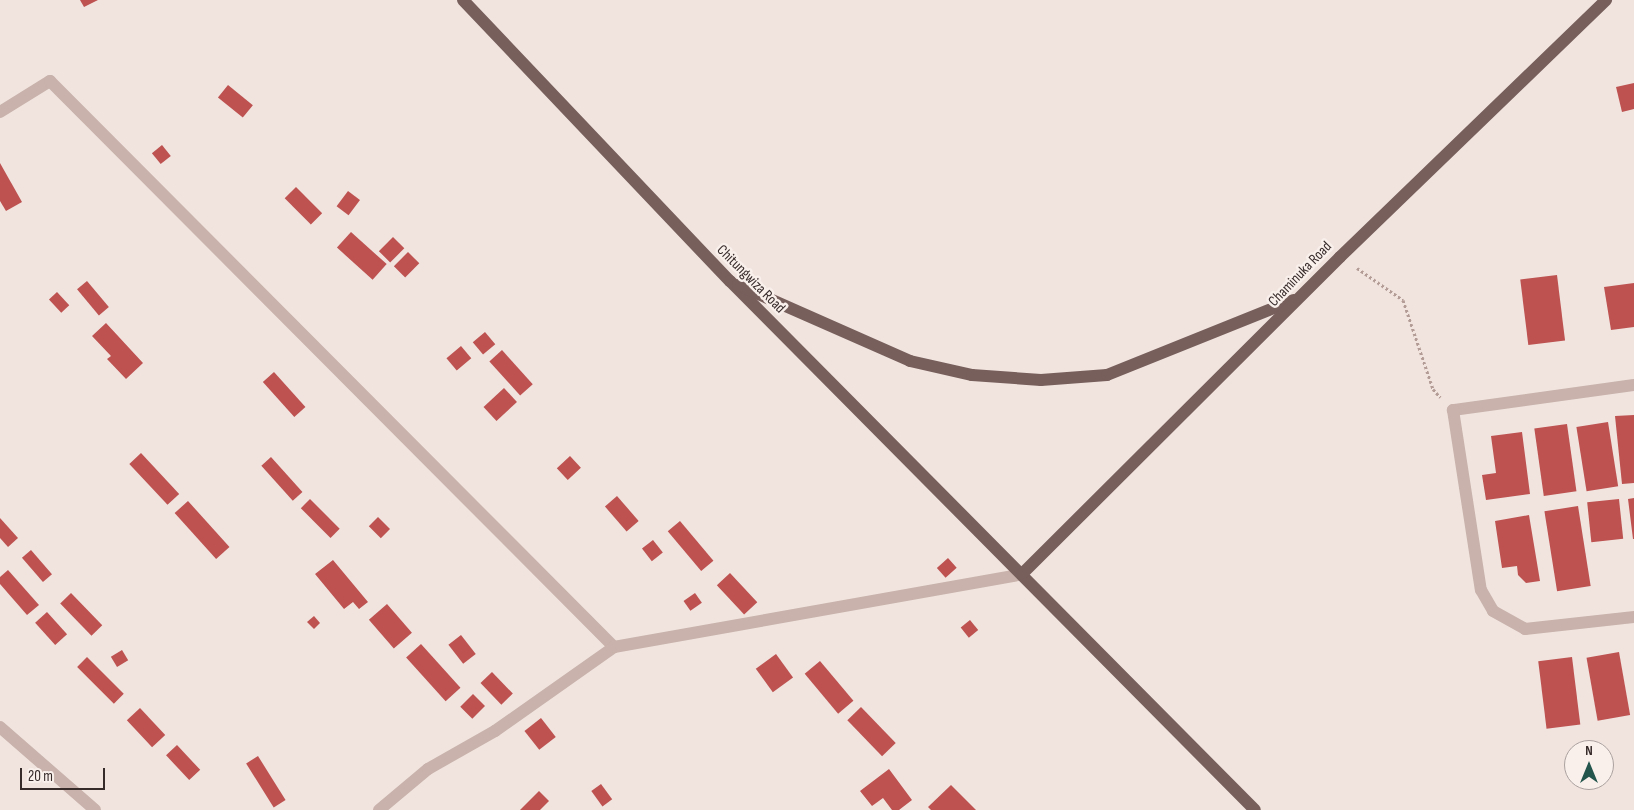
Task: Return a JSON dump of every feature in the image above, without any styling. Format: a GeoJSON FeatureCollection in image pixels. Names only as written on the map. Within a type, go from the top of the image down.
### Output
{"type":"FeatureCollection","features":[{"type":"Feature","properties":{"kind":"main road","name":"Chitungwiza Road"},"geometry":{"type":"LineString","coordinates":[[463,0],[730,281],[1255,810]]}},
{"type":"Feature","properties":{"kind":"main road","name":"Chaminuka Road"},"geometry":{"type":"LineString","coordinates":[[1022,574],[1340,256],[1606,0]]}},
{"type":"Feature","properties":{"kind":"main road"},"geometry":{"type":"LineString","coordinates":[[730,281],[910,361],[972,375],[1041,380],[1106,375],[1301,297]]}},
{"type":"Feature","properties":{"kind":"street"},"geometry":{"type":"LineString","coordinates":[[0,112],[50,81],[614,647]]}},
{"type":"Feature","properties":{"kind":"street"},"geometry":{"type":"LineString","coordinates":[[1634,384],[1453,410],[1481,590],[1493,611],[1525,630],[1634,617]]}},
{"type":"Feature","properties":{"kind":"street"},"geometry":{"type":"LineString","coordinates":[[379,810],[428,769],[495,731],[614,647],[1022,574]]}},
{"type":"Feature","properties":{"kind":"street"},"geometry":{"type":"LineString","coordinates":[[0,727],[56,780],[95,810]]}},
{"type":"Feature","properties":{"kind":"path"},"geometry":{"type":"LineString","coordinates":[[1340,256],[1404,300],[1432,389],[1453,410]]}},
{"type":"Feature","properties":{"kind":"building"},"geometry":{"type":"Polygon","coordinates":[[[80,0],[98,0],[84,7],[80,0]]]}},
{"type":"Feature","properties":{"kind":"building"},"geometry":{"type":"Polygon","coordinates":[[[1634,83],[1634,109],[1622,112],[1616,87],[1634,83]]]}},
{"type":"Feature","properties":{"kind":"building"},"geometry":{"type":"Polygon","coordinates":[[[228,85],[253,105],[243,118],[218,97],[228,85]]]}},
{"type":"Feature","properties":{"kind":"building"},"geometry":{"type":"Polygon","coordinates":[[[162,145],[171,156],[161,164],[152,153],[162,145]]]}},
{"type":"Feature","properties":{"kind":"building"},"geometry":{"type":"Polygon","coordinates":[[[0,163],[22,202],[6,211],[0,201],[0,163]]]}},
{"type":"Feature","properties":{"kind":"building"},"geometry":{"type":"Polygon","coordinates":[[[296,187],[322,213],[311,224],[285,198],[296,187]]]}},
{"type":"Feature","properties":{"kind":"building"},"geometry":{"type":"Polygon","coordinates":[[[348,191],[360,200],[349,215],[337,206],[348,191]]]}},
{"type":"Feature","properties":{"kind":"building"},"geometry":{"type":"Polygon","coordinates":[[[351,232],[387,264],[373,280],[337,248],[351,232]]]}},
{"type":"Feature","properties":{"kind":"building"},"geometry":{"type":"Polygon","coordinates":[[[393,237],[404,248],[390,262],[379,251],[393,237]]]}},
{"type":"Feature","properties":{"kind":"building"},"geometry":{"type":"Polygon","coordinates":[[[408,252],[419,263],[405,277],[394,266],[408,252]]]}},
{"type":"Feature","properties":{"kind":"building"},"geometry":{"type":"Polygon","coordinates":[[[1557,275],[1565,341],[1528,345],[1520,280],[1557,275]]]}},
{"type":"Feature","properties":{"kind":"building"},"geometry":{"type":"Polygon","coordinates":[[[87,281],[109,307],[99,315],[77,289],[87,281]]]}},
{"type":"Feature","properties":{"kind":"building"},"geometry":{"type":"Polygon","coordinates":[[[1634,283],[1634,327],[1611,330],[1604,287],[1634,283]]]}},
{"type":"Feature","properties":{"kind":"building"},"geometry":{"type":"Polygon","coordinates":[[[57,292],[69,305],[61,313],[49,300],[57,292]]]}},
{"type":"Feature","properties":{"kind":"building"},"geometry":{"type":"Polygon","coordinates":[[[106,323],[143,363],[126,379],[107,359],[111,356],[92,336],[106,323]]]}},
{"type":"Feature","properties":{"kind":"building"},"geometry":{"type":"Polygon","coordinates":[[[485,332],[495,344],[483,355],[473,342],[485,332]]]}},
{"type":"Feature","properties":{"kind":"building"},"geometry":{"type":"Polygon","coordinates":[[[461,346],[471,358],[457,370],[446,358],[461,346]]]}},
{"type":"Feature","properties":{"kind":"building"},"geometry":{"type":"Polygon","coordinates":[[[502,350],[533,384],[520,396],[489,361],[502,350]]]}},
{"type":"Feature","properties":{"kind":"building"},"geometry":{"type":"Polygon","coordinates":[[[274,372],[305,407],[294,417],[263,382],[274,372]]]}},
{"type":"Feature","properties":{"kind":"building"},"geometry":{"type":"Polygon","coordinates":[[[504,388],[517,402],[496,421],[484,407],[504,388]]]}},
{"type":"Feature","properties":{"kind":"building"},"geometry":{"type":"Polygon","coordinates":[[[1634,415],[1634,483],[1622,484],[1615,416],[1634,415]]]}},
{"type":"Feature","properties":{"kind":"building"},"geometry":{"type":"Polygon","coordinates":[[[1608,422],[1618,486],[1587,491],[1576,427],[1608,422]]]}},
{"type":"Feature","properties":{"kind":"building"},"geometry":{"type":"Polygon","coordinates":[[[1567,424],[1576,491],[1544,496],[1534,429],[1567,424]]]}},
{"type":"Feature","properties":{"kind":"building"},"geometry":{"type":"Polygon","coordinates":[[[1522,432],[1530,494],[1486,500],[1482,475],[1496,473],[1491,436],[1522,432]]]}},
{"type":"Feature","properties":{"kind":"building"},"geometry":{"type":"Polygon","coordinates":[[[141,453],[179,494],[167,505],[129,464],[141,453]]]}},
{"type":"Feature","properties":{"kind":"building"},"geometry":{"type":"Polygon","coordinates":[[[570,456],[581,468],[568,480],[557,468],[570,456]]]}},
{"type":"Feature","properties":{"kind":"building"},"geometry":{"type":"Polygon","coordinates":[[[271,457],[302,492],[293,501],[261,466],[271,457]]]}},
{"type":"Feature","properties":{"kind":"building"},"geometry":{"type":"Polygon","coordinates":[[[617,496],[639,521],[627,531],[605,506],[617,496]]]}},
{"type":"Feature","properties":{"kind":"building"},"geometry":{"type":"Polygon","coordinates":[[[1634,498],[1634,539],[1633,539],[1628,499],[1634,498]]]}},
{"type":"Feature","properties":{"kind":"building"},"geometry":{"type":"Polygon","coordinates":[[[310,499],[340,529],[331,538],[301,508],[310,499]]]}},
{"type":"Feature","properties":{"kind":"building"},"geometry":{"type":"Polygon","coordinates":[[[1619,499],[1623,539],[1591,542],[1587,502],[1619,499]]]}},
{"type":"Feature","properties":{"kind":"building"},"geometry":{"type":"Polygon","coordinates":[[[188,501],[229,547],[216,559],[175,513],[188,501]]]}},
{"type":"Feature","properties":{"kind":"building"},"geometry":{"type":"Polygon","coordinates":[[[1578,506],[1591,586],[1557,591],[1544,511],[1578,506]]]}},
{"type":"Feature","properties":{"kind":"building"},"geometry":{"type":"Polygon","coordinates":[[[1529,515],[1540,581],[1526,583],[1518,575],[1517,566],[1502,568],[1495,521],[1529,515]]]}},
{"type":"Feature","properties":{"kind":"building"},"geometry":{"type":"Polygon","coordinates":[[[378,517],[390,529],[381,538],[369,526],[378,517]]]}},
{"type":"Feature","properties":{"kind":"building"},"geometry":{"type":"Polygon","coordinates":[[[0,518],[18,538],[8,547],[0,538],[0,518]]]}},
{"type":"Feature","properties":{"kind":"building"},"geometry":{"type":"Polygon","coordinates":[[[680,521],[713,561],[701,571],[668,531],[680,521]]]}},
{"type":"Feature","properties":{"kind":"building"},"geometry":{"type":"Polygon","coordinates":[[[653,540],[663,553],[652,561],[642,549],[653,540]]]}},
{"type":"Feature","properties":{"kind":"building"},"geometry":{"type":"Polygon","coordinates":[[[31,550],[52,574],[43,582],[22,558],[31,550]]]}},
{"type":"Feature","properties":{"kind":"building"},"geometry":{"type":"Polygon","coordinates":[[[948,558],[957,568],[946,578],[937,568],[948,558]]]}},
{"type":"Feature","properties":{"kind":"building"},"geometry":{"type":"Polygon","coordinates":[[[333,560],[368,602],[359,609],[353,602],[344,609],[315,574],[333,560]]]}},
{"type":"Feature","properties":{"kind":"building"},"geometry":{"type":"Polygon","coordinates":[[[8,570],[39,605],[27,615],[0,584],[0,577],[8,570]]]}},
{"type":"Feature","properties":{"kind":"building"},"geometry":{"type":"Polygon","coordinates":[[[730,573],[757,602],[744,615],[717,585],[730,573]]]}},
{"type":"Feature","properties":{"kind":"building"},"geometry":{"type":"Polygon","coordinates":[[[71,593],[102,625],[91,636],[60,603],[71,593]]]}},
{"type":"Feature","properties":{"kind":"building"},"geometry":{"type":"Polygon","coordinates":[[[695,593],[702,603],[690,611],[684,601],[695,593]]]}},
{"type":"Feature","properties":{"kind":"building"},"geometry":{"type":"Polygon","coordinates":[[[387,604],[412,633],[394,648],[369,620],[387,604]]]}},
{"type":"Feature","properties":{"kind":"building"},"geometry":{"type":"Polygon","coordinates":[[[47,612],[67,634],[55,645],[35,623],[47,612]]]}},
{"type":"Feature","properties":{"kind":"building"},"geometry":{"type":"Polygon","coordinates":[[[314,616],[320,623],[314,629],[307,622],[314,616]]]}},
{"type":"Feature","properties":{"kind":"building"},"geometry":{"type":"Polygon","coordinates":[[[970,620],[978,630],[969,638],[961,628],[970,620]]]}},
{"type":"Feature","properties":{"kind":"building"},"geometry":{"type":"Polygon","coordinates":[[[461,635],[476,654],[463,664],[448,645],[461,635]]]}},
{"type":"Feature","properties":{"kind":"building"},"geometry":{"type":"Polygon","coordinates":[[[421,644],[460,688],[446,701],[406,657],[421,644]]]}},
{"type":"Feature","properties":{"kind":"building"},"geometry":{"type":"Polygon","coordinates":[[[122,650],[128,660],[117,667],[111,657],[122,650]]]}},
{"type":"Feature","properties":{"kind":"building"},"geometry":{"type":"Polygon","coordinates":[[[1619,652],[1630,715],[1598,721],[1587,658],[1619,652]]]}},
{"type":"Feature","properties":{"kind":"building"},"geometry":{"type":"Polygon","coordinates":[[[776,654],[793,677],[773,692],[756,669],[776,654]]]}},
{"type":"Feature","properties":{"kind":"building"},"geometry":{"type":"Polygon","coordinates":[[[87,657],[124,694],[114,704],[77,667],[87,657]]]}},
{"type":"Feature","properties":{"kind":"building"},"geometry":{"type":"Polygon","coordinates":[[[1572,657],[1580,724],[1547,729],[1538,661],[1572,657]]]}},
{"type":"Feature","properties":{"kind":"building"},"geometry":{"type":"Polygon","coordinates":[[[820,661],[853,701],[838,714],[805,674],[820,661]]]}},
{"type":"Feature","properties":{"kind":"building"},"geometry":{"type":"Polygon","coordinates":[[[492,672],[513,694],[501,705],[480,683],[492,672]]]}},
{"type":"Feature","properties":{"kind":"building"},"geometry":{"type":"Polygon","coordinates":[[[473,694],[485,706],[472,719],[460,707],[473,694]]]}},
{"type":"Feature","properties":{"kind":"building"},"geometry":{"type":"Polygon","coordinates":[[[861,707],[896,743],[882,756],[847,720],[861,707]]]}},
{"type":"Feature","properties":{"kind":"building"},"geometry":{"type":"Polygon","coordinates":[[[140,708],[165,735],[152,747],[127,720],[140,708]]]}},
{"type":"Feature","properties":{"kind":"building"},"geometry":{"type":"Polygon","coordinates":[[[541,718],[556,737],[539,750],[524,731],[541,718]]]}},
{"type":"Feature","properties":{"kind":"building"},"geometry":{"type":"Polygon","coordinates":[[[177,745],[200,770],[189,780],[166,755],[177,745]]]}},
{"type":"Feature","properties":{"kind":"building"},"geometry":{"type":"Polygon","coordinates":[[[258,756],[286,800],[274,808],[246,763],[258,756]]]}},
{"type":"Feature","properties":{"kind":"building"},"geometry":{"type":"Polygon","coordinates":[[[889,769],[912,800],[899,810],[892,810],[883,798],[872,806],[860,791],[889,769]]]}},
{"type":"Feature","properties":{"kind":"building"},"geometry":{"type":"Polygon","coordinates":[[[601,784],[612,799],[602,806],[591,791],[601,784]]]}},
{"type":"Feature","properties":{"kind":"building"},"geometry":{"type":"Polygon","coordinates":[[[951,785],[976,810],[931,810],[928,807],[951,785]]]}},
{"type":"Feature","properties":{"kind":"building"},"geometry":{"type":"Polygon","coordinates":[[[539,791],[549,801],[540,810],[520,810],[539,791]]]}}]}
